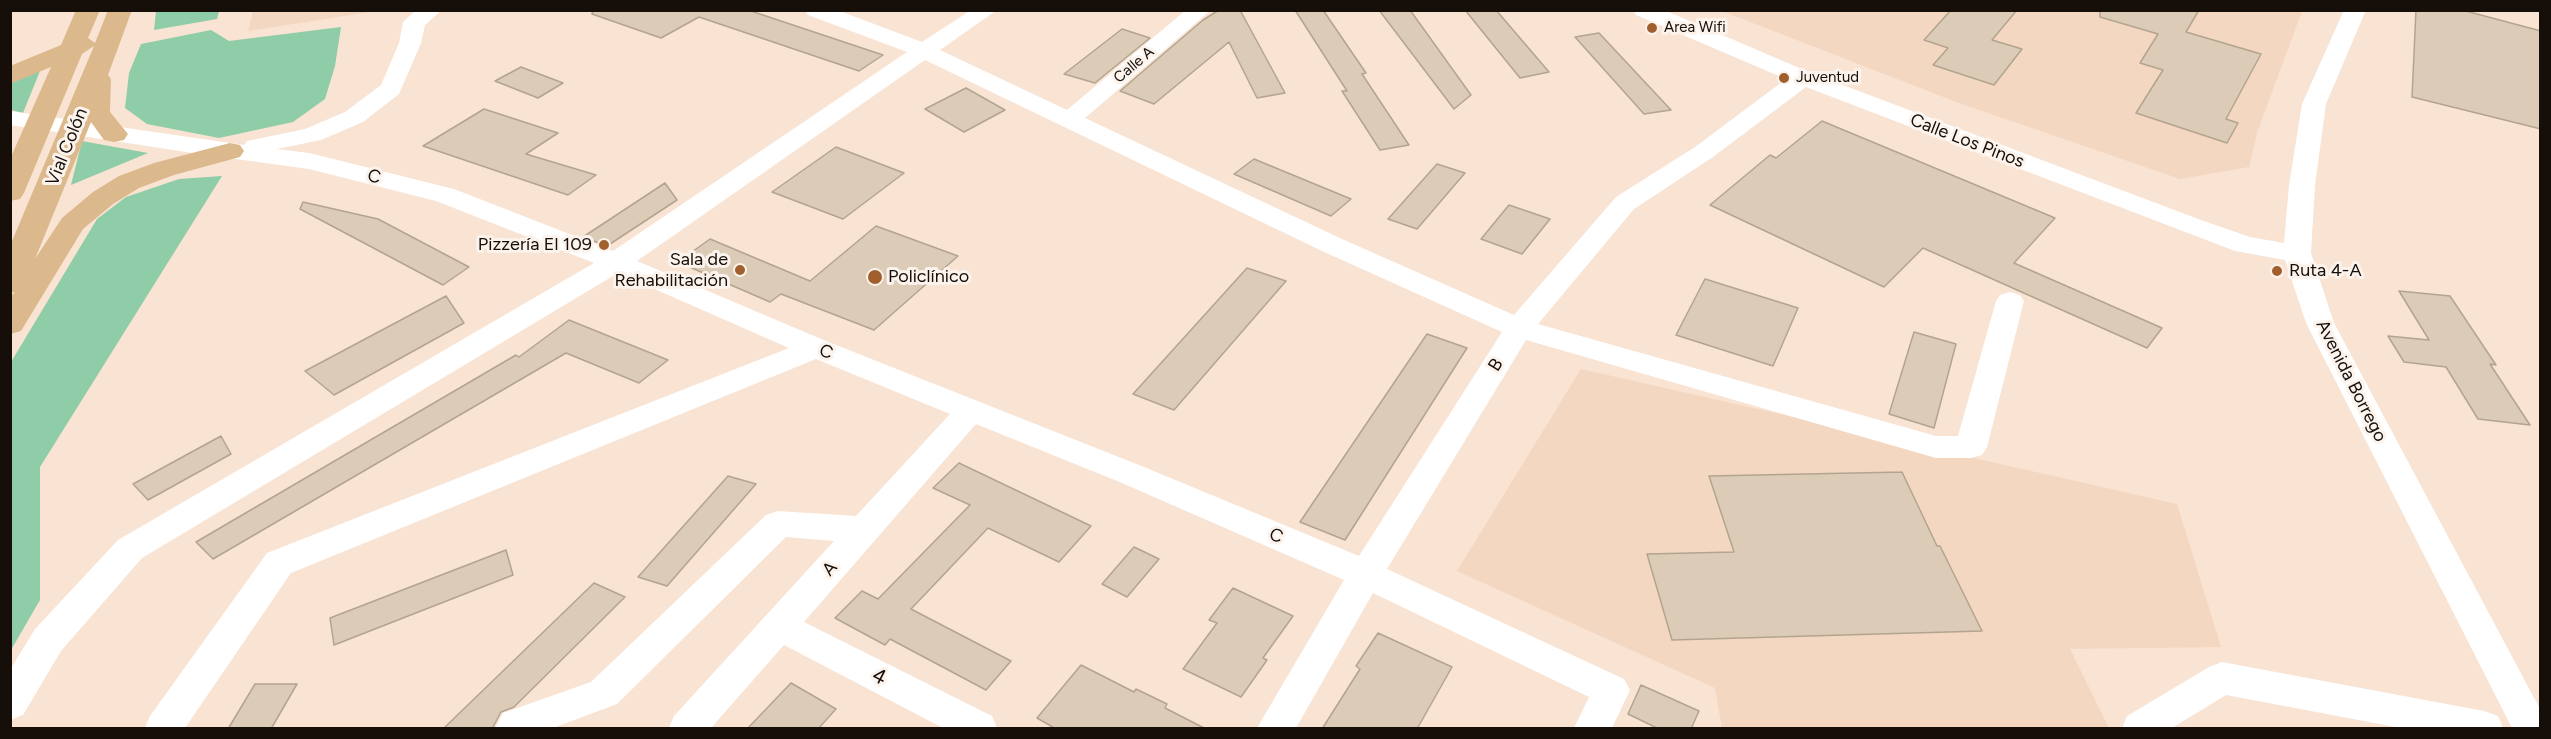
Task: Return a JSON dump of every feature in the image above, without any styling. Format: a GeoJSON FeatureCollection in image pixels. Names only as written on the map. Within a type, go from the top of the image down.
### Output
{"type":"FeatureCollection","features":[{"type":"Feature","properties":{"kind":"main road"},"geometry":{"type":"LineString","coordinates":[[10,65],[55,45],[81,29],[116,21]]}},
{"type":"Feature","properties":{"kind":"main road","name":"Vial Colón"},"geometry":{"type":"LineString","coordinates":[[10,283],[75,128],[116,21]]}},
{"type":"Feature","properties":{"kind":"main road"},"geometry":{"type":"LineString","coordinates":[[10,76],[81,29]]}},
{"type":"Feature","properties":{"kind":"main road","name":"Vial Colón"},"geometry":{"type":"LineString","coordinates":[[10,193],[43,122],[81,29]]}},
{"type":"Feature","properties":{"kind":"main road"},"geometry":{"type":"LineString","coordinates":[[98,68],[97,113],[114,134]]}},
{"type":"Feature","properties":{"kind":"main road"},"geometry":{"type":"LineString","coordinates":[[10,127],[23,164]]}},
{"type":"Feature","properties":{"kind":"main road"},"geometry":{"type":"LineString","coordinates":[[10,233],[93,183],[118,172],[199,147]]}},
{"type":"Feature","properties":{"kind":"main road"},"geometry":{"type":"LineString","coordinates":[[10,324],[72,224],[103,198],[129,182],[164,169],[230,151]]}},
{"type":"Feature","properties":{"kind":"street"},"geometry":{"type":"LineString","coordinates":[[230,151],[312,135],[354,117],[391,89],[410,43],[414,22],[431,10]]}},
{"type":"Feature","properties":{"kind":"street"},"geometry":{"type":"LineString","coordinates":[[816,10],[924,51],[1332,245],[1519,328],[1936,447],[1971,447],[2010,302]]}},
{"type":"Feature","properties":{"kind":"street"},"geometry":{"type":"LineString","coordinates":[[10,704],[48,640],[130,549],[616,262],[986,10]]}},
{"type":"Feature","properties":{"kind":"street","name":"Calle A"},"geometry":{"type":"LineString","coordinates":[[1069,120],[1200,10]]}},
{"type":"Feature","properties":{"kind":"street","name":"Calle Los Pinos"},"geometry":{"type":"LineString","coordinates":[[1644,10],[1803,78],[2244,245],[2296,253]]}},
{"type":"Feature","properties":{"kind":"street","name":"Avenida Borrego"},"geometry":{"type":"LineString","coordinates":[[2355,10],[2314,104],[2302,185],[2296,253],[2320,323],[2531,729]]}},
{"type":"Feature","properties":{"kind":"street","name":"B"},"geometry":{"type":"LineString","coordinates":[[1276,729],[1365,573],[1519,328],[1626,203],[1704,152],[1803,78]]}},
{"type":"Feature","properties":{"kind":"street","name":"C"},"geometry":{"type":"LineString","coordinates":[[10,118],[199,147],[309,160],[445,195],[616,262],[816,348],[1133,475],[1365,573],[1611,690],[1593,729]]}},
{"type":"Feature","properties":{"kind":"street"},"geometry":{"type":"LineString","coordinates":[[164,729],[279,564],[816,348]]}},
{"type":"Feature","properties":{"kind":"street","name":"A"},"geometry":{"type":"LineString","coordinates":[[688,729],[971,410]]}},
{"type":"Feature","properties":{"kind":"street"},"geometry":{"type":"LineString","coordinates":[[514,729],[517,725],[604,693],[778,524],[865,530]]}},
{"type":"Feature","properties":{"kind":"street","name":"4"},"geometry":{"type":"LineString","coordinates":[[780,626],[978,729]]}},
{"type":"Feature","properties":{"kind":"street"},"geometry":{"type":"LineString","coordinates":[[2141,729],[2222,678],[2484,729]]}},
{"type":"Feature","properties":{"kind":"shaded area"},"geometry":{"type":"Polygon","coordinates":[[[253,10],[376,11],[248,31],[253,10]]]}},
{"type":"Feature","properties":{"kind":"shaded area"},"geometry":{"type":"Polygon","coordinates":[[[1722,11],[2302,11],[2257,133],[2249,167],[2180,179],[1959,103],[1722,11]]]}},
{"type":"Feature","properties":{"kind":"shaded area"},"geometry":{"type":"Polygon","coordinates":[[[1581,369],[2177,504],[2221,647],[2070,649],[2109,728],[1722,728],[1715,688],[1457,571],[1581,369]]]}},
{"type":"Feature","properties":{"kind":"green space"},"geometry":{"type":"Polygon","coordinates":[[[156,10],[219,11],[217,19],[154,30],[156,10]]]}},
{"type":"Feature","properties":{"kind":"green space"},"geometry":{"type":"Polygon","coordinates":[[[341,27],[335,66],[325,99],[293,122],[219,138],[147,124],[125,108],[129,73],[141,44],[211,30],[229,41],[341,27]]]}},
{"type":"Feature","properties":{"kind":"green space"},"geometry":{"type":"Polygon","coordinates":[[[40,71],[23,113],[11,110],[10,80],[40,71]]]}},
{"type":"Feature","properties":{"kind":"green space"},"geometry":{"type":"Polygon","coordinates":[[[82,141],[148,153],[71,185],[82,141]]]}},
{"type":"Feature","properties":{"kind":"green space"},"geometry":{"type":"Polygon","coordinates":[[[222,176],[40,467],[40,600],[11,650],[11,362],[97,219],[126,197],[179,179],[222,176]]]}},
{"type":"Feature","properties":{"kind":"building"},"geometry":{"type":"Polygon","coordinates":[[[593,10],[748,10],[883,55],[859,71],[699,17],[661,38],[592,14],[593,10]]]}},
{"type":"Feature","properties":{"kind":"building"},"geometry":{"type":"Polygon","coordinates":[[[1219,10],[1240,10],[1285,93],[1257,98],[1229,42],[1154,104],[1120,91],[1203,20],[1219,10]]]}},
{"type":"Feature","properties":{"kind":"building"},"geometry":{"type":"Polygon","coordinates":[[[1295,10],[1323,10],[1366,73],[1362,74],[1409,145],[1380,150],[1342,91],[1347,91],[1295,10]]]}},
{"type":"Feature","properties":{"kind":"building"},"geometry":{"type":"Polygon","coordinates":[[[1379,10],[1410,10],[1471,95],[1454,109],[1379,10]]]}},
{"type":"Feature","properties":{"kind":"building"},"geometry":{"type":"Polygon","coordinates":[[[1465,10],[1496,10],[1549,72],[1520,78],[1465,10]]]}},
{"type":"Feature","properties":{"kind":"building"},"geometry":{"type":"Polygon","coordinates":[[[1951,10],[2017,10],[1992,40],[2022,49],[1994,85],[1933,65],[1948,48],[1924,40],[1951,10]]]}},
{"type":"Feature","properties":{"kind":"building"},"geometry":{"type":"Polygon","coordinates":[[[2100,10],[2199,10],[2186,32],[2261,54],[2226,119],[2238,123],[2227,143],[2136,113],[2163,70],[2140,63],[2158,34],[2100,17],[2100,10]]]}},
{"type":"Feature","properties":{"kind":"building"},"geometry":{"type":"Polygon","coordinates":[[[2416,10],[2462,10],[2541,31],[2541,129],[2412,97],[2416,10]]]}},
{"type":"Feature","properties":{"kind":"building"},"geometry":{"type":"Polygon","coordinates":[[[1122,29],[1150,38],[1095,83],[1064,74],[1122,29]]]}},
{"type":"Feature","properties":{"kind":"building"},"geometry":{"type":"Polygon","coordinates":[[[1599,33],[1671,110],[1644,114],[1575,37],[1599,33]]]}},
{"type":"Feature","properties":{"kind":"building"},"geometry":{"type":"Polygon","coordinates":[[[521,67],[563,83],[538,98],[495,81],[521,67]]]}},
{"type":"Feature","properties":{"kind":"building"},"geometry":{"type":"Polygon","coordinates":[[[966,88],[1005,110],[964,132],[925,109],[966,88]]]}},
{"type":"Feature","properties":{"kind":"building"},"geometry":{"type":"Polygon","coordinates":[[[484,109],[558,133],[526,154],[596,175],[568,195],[423,146],[484,109]]]}},
{"type":"Feature","properties":{"kind":"building"},"geometry":{"type":"Polygon","coordinates":[[[1822,121],[2055,218],[2014,263],[2162,328],[2147,348],[1923,248],[1884,287],[1710,205],[1770,155],[1776,158],[1822,121]]]}},
{"type":"Feature","properties":{"kind":"building"},"geometry":{"type":"Polygon","coordinates":[[[836,147],[904,173],[843,219],[772,192],[836,147]]]}},
{"type":"Feature","properties":{"kind":"building"},"geometry":{"type":"Polygon","coordinates":[[[1254,159],[1351,199],[1331,216],[1234,174],[1254,159]]]}},
{"type":"Feature","properties":{"kind":"building"},"geometry":{"type":"Polygon","coordinates":[[[1437,164],[1465,173],[1417,229],[1388,219],[1437,164]]]}},
{"type":"Feature","properties":{"kind":"building"},"geometry":{"type":"Polygon","coordinates":[[[665,183],[677,200],[607,246],[583,237],[665,183]]]}},
{"type":"Feature","properties":{"kind":"building"},"geometry":{"type":"Polygon","coordinates":[[[303,202],[378,219],[469,267],[443,285],[300,209],[303,202]]]}},
{"type":"Feature","properties":{"kind":"building"},"geometry":{"type":"Polygon","coordinates":[[[1509,205],[1550,219],[1522,254],[1481,239],[1509,205]]]}},
{"type":"Feature","properties":{"kind":"building","name":"Policlínico"},"geometry":{"type":"Polygon","coordinates":[[[876,226],[958,256],[874,330],[781,294],[770,302],[678,262],[710,239],[810,281],[876,226]]]}},
{"type":"Feature","properties":{"kind":"building"},"geometry":{"type":"Polygon","coordinates":[[[1247,268],[1286,281],[1174,410],[1133,394],[1247,268]]]}},
{"type":"Feature","properties":{"kind":"building"},"geometry":{"type":"Polygon","coordinates":[[[1705,279],[1798,308],[1773,366],[1676,335],[1705,279]]]}},
{"type":"Feature","properties":{"kind":"building"},"geometry":{"type":"Polygon","coordinates":[[[2399,291],[2450,296],[2496,365],[2490,364],[2530,425],[2478,419],[2446,367],[2404,362],[2388,336],[2429,340],[2399,291]]]}},
{"type":"Feature","properties":{"kind":"building"},"geometry":{"type":"Polygon","coordinates":[[[446,296],[464,323],[334,395],[305,371],[446,296]]]}},
{"type":"Feature","properties":{"kind":"building"},"geometry":{"type":"Polygon","coordinates":[[[569,320],[668,360],[639,383],[566,353],[213,559],[196,542],[516,355],[519,357],[569,320]]]}},
{"type":"Feature","properties":{"kind":"building"},"geometry":{"type":"Polygon","coordinates":[[[1914,332],[1956,344],[1934,428],[1889,414],[1914,332]]]}},
{"type":"Feature","properties":{"kind":"building"},"geometry":{"type":"Polygon","coordinates":[[[1427,334],[1467,348],[1345,540],[1300,522],[1427,334]]]}},
{"type":"Feature","properties":{"kind":"building"},"geometry":{"type":"Polygon","coordinates":[[[221,436],[231,454],[148,500],[133,484],[221,436]]]}},
{"type":"Feature","properties":{"kind":"building"},"geometry":{"type":"Polygon","coordinates":[[[959,463],[1091,526],[1059,562],[988,528],[911,609],[1011,661],[986,690],[890,639],[885,645],[835,618],[862,591],[878,599],[970,505],[933,488],[959,463]]]}},
{"type":"Feature","properties":{"kind":"building"},"geometry":{"type":"Polygon","coordinates":[[[1902,472],[1937,546],[1940,546],[1982,631],[1672,640],[1647,554],[1734,552],[1709,476],[1902,472]]]}},
{"type":"Feature","properties":{"kind":"building"},"geometry":{"type":"Polygon","coordinates":[[[728,476],[756,484],[667,586],[638,577],[728,476]]]}},
{"type":"Feature","properties":{"kind":"building"},"geometry":{"type":"Polygon","coordinates":[[[1134,547],[1159,559],[1127,597],[1102,584],[1134,547]]]}},
{"type":"Feature","properties":{"kind":"building"},"geometry":{"type":"Polygon","coordinates":[[[506,550],[513,575],[334,645],[330,618],[506,550]]]}},
{"type":"Feature","properties":{"kind":"building"},"geometry":{"type":"Polygon","coordinates":[[[594,583],[625,597],[514,707],[501,712],[492,729],[443,729],[594,583]]]}},
{"type":"Feature","properties":{"kind":"building"},"geometry":{"type":"Polygon","coordinates":[[[1233,588],[1293,616],[1263,658],[1267,660],[1241,697],[1183,669],[1217,623],[1209,620],[1233,588]]]}},
{"type":"Feature","properties":{"kind":"building"},"geometry":{"type":"Polygon","coordinates":[[[1378,633],[1452,667],[1417,729],[1322,729],[1360,669],[1356,666],[1378,633]]]}},
{"type":"Feature","properties":{"kind":"building"},"geometry":{"type":"Polygon","coordinates":[[[1081,665],[1134,692],[1136,689],[1167,704],[1165,708],[1206,729],[1056,729],[1037,718],[1081,665]]]}},
{"type":"Feature","properties":{"kind":"building"},"geometry":{"type":"Polygon","coordinates":[[[791,683],[836,709],[818,729],[747,729],[791,683]]]}},
{"type":"Feature","properties":{"kind":"building"},"geometry":{"type":"Polygon","coordinates":[[[255,684],[297,684],[271,729],[228,729],[255,684]]]}},
{"type":"Feature","properties":{"kind":"building"},"geometry":{"type":"Polygon","coordinates":[[[1641,685],[1699,711],[1691,729],[1659,729],[1628,714],[1641,685]]]}},
{"type":"Feature","properties":{"kind":"place","name":"Area Wifi"},"geometry":{"type":"Point","coordinates":[1652,28]}},
{"type":"Feature","properties":{"kind":"place","name":"Juventud"},"geometry":{"type":"Point","coordinates":[1784,78]}},
{"type":"Feature","properties":{"kind":"place","name":"Pizzería El 109"},"geometry":{"type":"Point","coordinates":[604,245]}},
{"type":"Feature","properties":{"kind":"place","name":"Sala de Rehabilitación"},"geometry":{"type":"Point","coordinates":[740,270]}},
{"type":"Feature","properties":{"kind":"place","name":"Ruta 4-A"},"geometry":{"type":"Point","coordinates":[2277,271]}},
{"type":"Feature","properties":{"kind":"place","name":"Policlínico"},"geometry":{"type":"Point","coordinates":[875,277]}}]}
